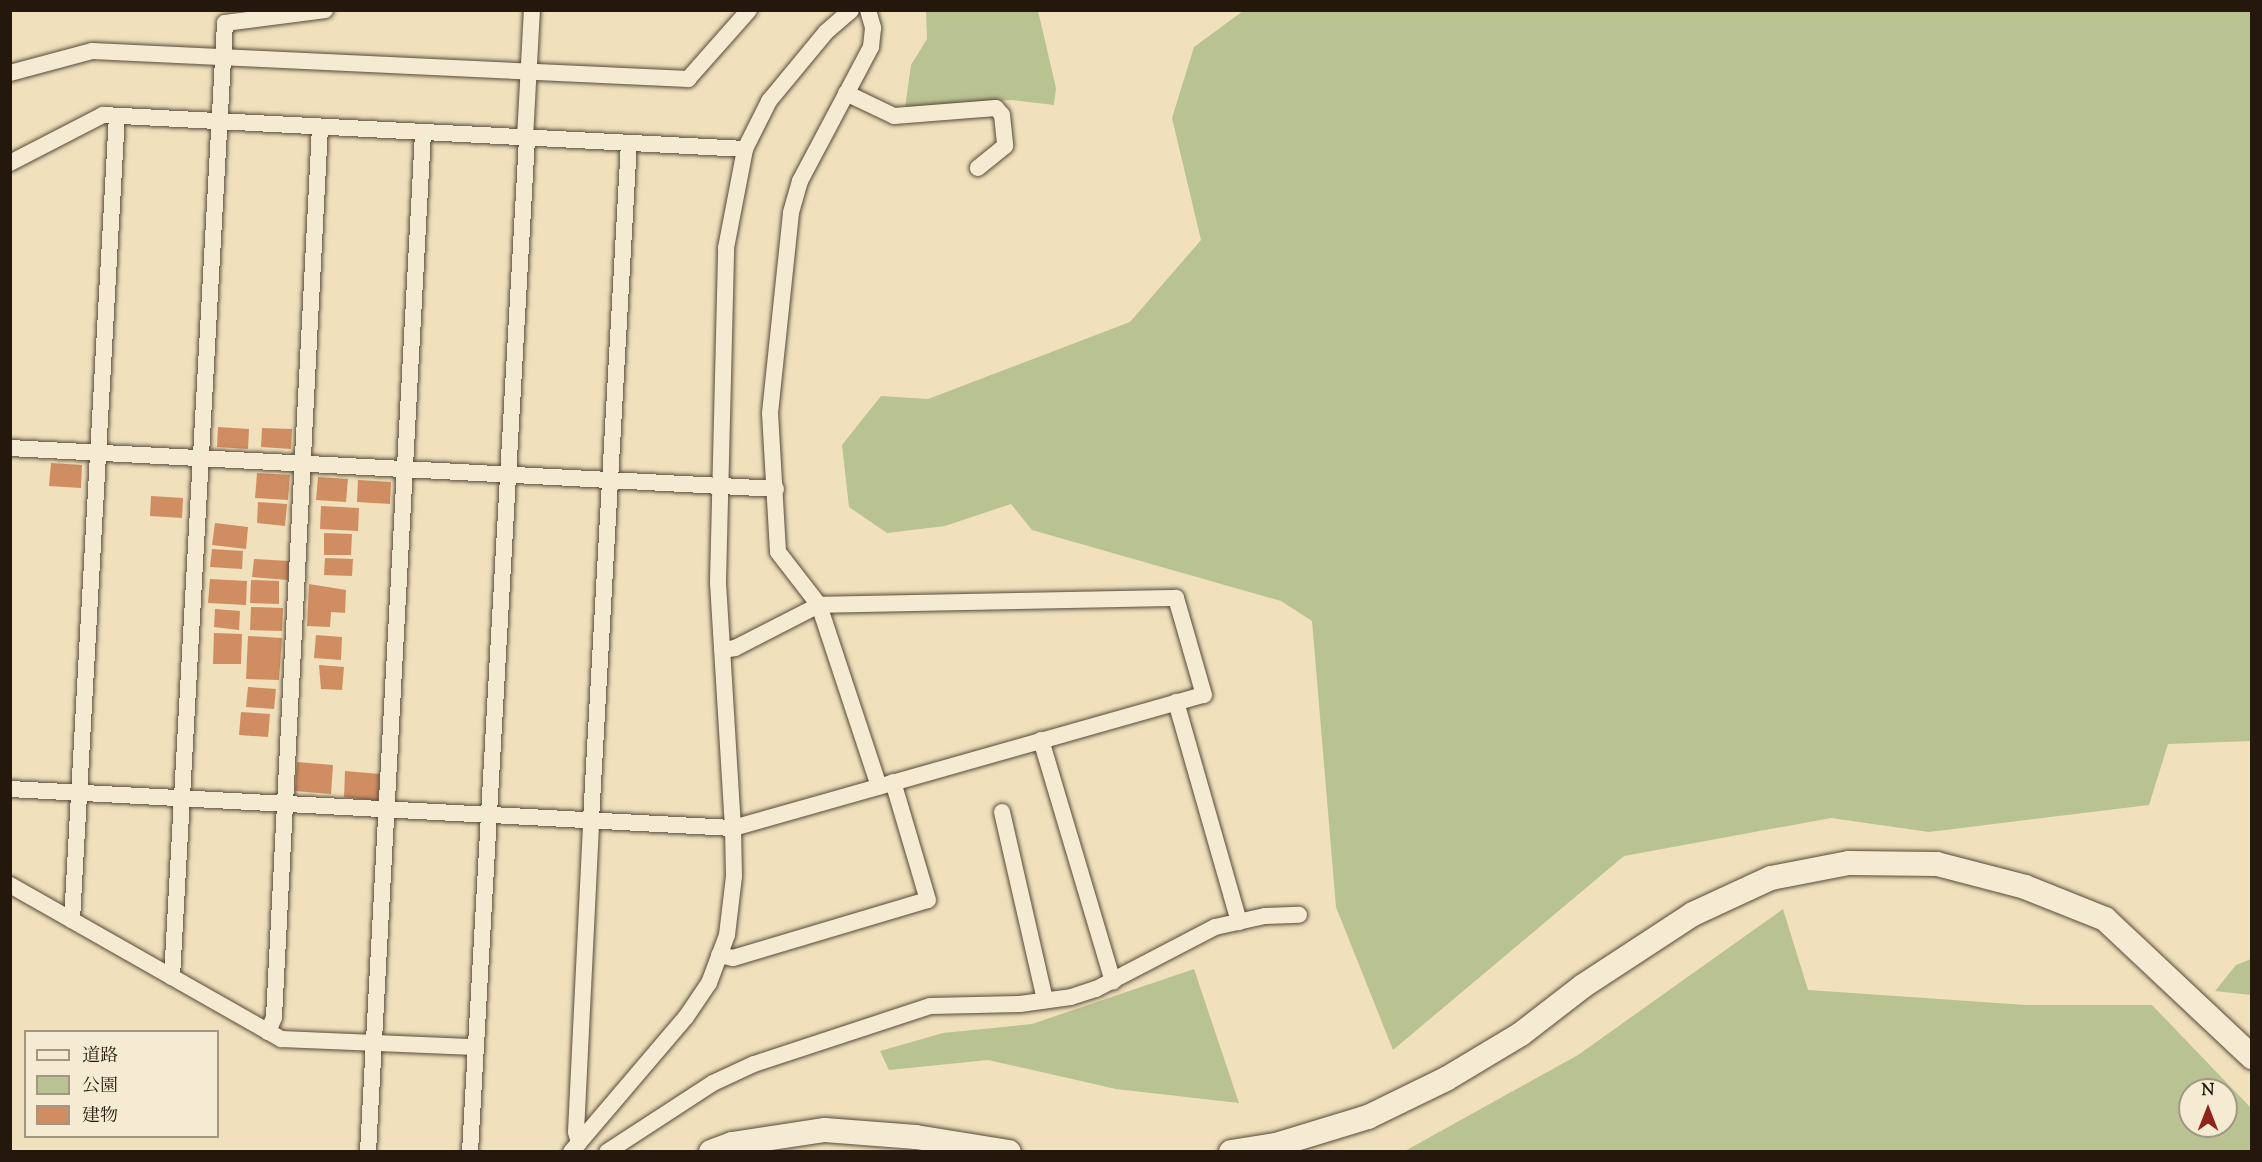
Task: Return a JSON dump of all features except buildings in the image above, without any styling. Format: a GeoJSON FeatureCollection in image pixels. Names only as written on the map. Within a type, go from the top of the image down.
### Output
{"type":"FeatureCollection","features":[{"type":"Feature","properties":{"kind":"street"},"geometry":{"type":"LineString","coordinates":[[172,977],[221,57],[225,23],[325,10]]}},
{"type":"Feature","properties":{"kind":"street"},"geometry":{"type":"LineString","coordinates":[[470,1152],[532,10]]}},
{"type":"Feature","properties":{"kind":"street"},"geometry":{"type":"LineString","coordinates":[[575,1147],[686,1017],[709,983],[727,935],[734,876],[733,828],[718,582],[726,248],[745,149],[769,101],[826,32],[850,10]]}},
{"type":"Feature","properties":{"kind":"street"},"geometry":{"type":"LineString","coordinates":[[719,956],[733,958],[928,900],[819,605],[778,552],[770,413],[791,213],[800,181],[871,47],[873,27],[868,10]]}},
{"type":"Feature","properties":{"kind":"street"},"geometry":{"type":"LineString","coordinates":[[10,73],[92,51],[688,79],[748,11]]}},
{"type":"Feature","properties":{"kind":"street"},"geometry":{"type":"LineString","coordinates":[[846,93],[894,116],[996,108],[1002,115],[1005,146],[978,168]]}},
{"type":"Feature","properties":{"kind":"street"},"geometry":{"type":"LineString","coordinates":[[10,177],[11,163],[103,115],[745,149]]}},
{"type":"Feature","properties":{"kind":"street"},"geometry":{"type":"LineString","coordinates":[[72,920],[117,116]]}},
{"type":"Feature","properties":{"kind":"street"},"geometry":{"type":"LineString","coordinates":[[268,1032],[274,1017],[320,127]]}},
{"type":"Feature","properties":{"kind":"street"},"geometry":{"type":"LineString","coordinates":[[368,1152],[423,132]]}},
{"type":"Feature","properties":{"kind":"street"},"geometry":{"type":"LineString","coordinates":[[575,1147],[629,143]]}},
{"type":"Feature","properties":{"kind":"street"},"geometry":{"type":"LineString","coordinates":[[10,448],[776,489]]}},
{"type":"Feature","properties":{"kind":"street"},"geometry":{"type":"LineString","coordinates":[[10,789],[733,828],[1204,694],[1176,597],[819,605],[735,648],[722,650]]}},
{"type":"Feature","properties":{"kind":"street"},"geometry":{"type":"LineString","coordinates":[[1176,702],[1239,922]]}},
{"type":"Feature","properties":{"kind":"street"},"geometry":{"type":"LineString","coordinates":[[1041,740],[1113,981]]}},
{"type":"Feature","properties":{"kind":"street"},"geometry":{"type":"LineString","coordinates":[[1002,812],[1045,1000]]}},
{"type":"Feature","properties":{"kind":"street"},"geometry":{"type":"LineString","coordinates":[[1231,1152],[1276,1145],[1368,1117],[1446,1079],[1521,1034],[1583,986],[1693,914],[1771,878],[1849,863],[1937,864],[2025,887],[2105,919],[2252,1057]]}},
{"type":"Feature","properties":{"kind":"street"},"geometry":{"type":"LineString","coordinates":[[10,885],[281,1039],[374,1045],[475,1047]]}},
{"type":"Feature","properties":{"kind":"street"},"geometry":{"type":"LineString","coordinates":[[607,1152],[713,1083],[754,1064],[930,1006],[1071,997],[1113,981],[1215,927],[1299,915]]}},
{"type":"Feature","properties":{"kind":"street"},"geometry":{"type":"LineString","coordinates":[[711,1152],[732,1144],[825,1130],[916,1137],[1009,1152]]}},
{"type":"Feature","properties":{"kind":"green space"},"geometry":{"type":"Polygon","coordinates":[[[926,11],[1038,11],[1056,88],[1054,105],[1011,100],[905,108],[911,65],[927,39],[926,11]]]}},
{"type":"Feature","properties":{"kind":"green space"},"geometry":{"type":"Polygon","coordinates":[[[1243,11],[2251,11],[2251,741],[2168,744],[2149,805],[1929,832],[1831,818],[1624,856],[1393,1050],[1336,907],[1312,621],[1281,601],[1032,530],[1011,504],[945,526],[887,533],[849,507],[842,445],[881,396],[928,399],[1130,322],[1201,240],[1172,118],[1194,47],[1243,11]]]}},
{"type":"Feature","properties":{"kind":"green space"},"geometry":{"type":"Polygon","coordinates":[[[1783,909],[1808,990],[2026,1005],[2152,1005],[2222,1078],[2178,1078],[2178,1138],[2238,1138],[2238,1094],[2251,1108],[2251,1151],[1405,1151],[1578,1055],[1783,909]]]}},
{"type":"Feature","properties":{"kind":"green space"},"geometry":{"type":"Polygon","coordinates":[[[2251,959],[2251,995],[2215,991],[2236,965],[2251,959]]]}},
{"type":"Feature","properties":{"kind":"green space"},"geometry":{"type":"Polygon","coordinates":[[[1194,969],[1239,1103],[1116,1089],[988,1060],[889,1070],[880,1051],[943,1033],[1032,1024],[1194,969]]]}}]}
